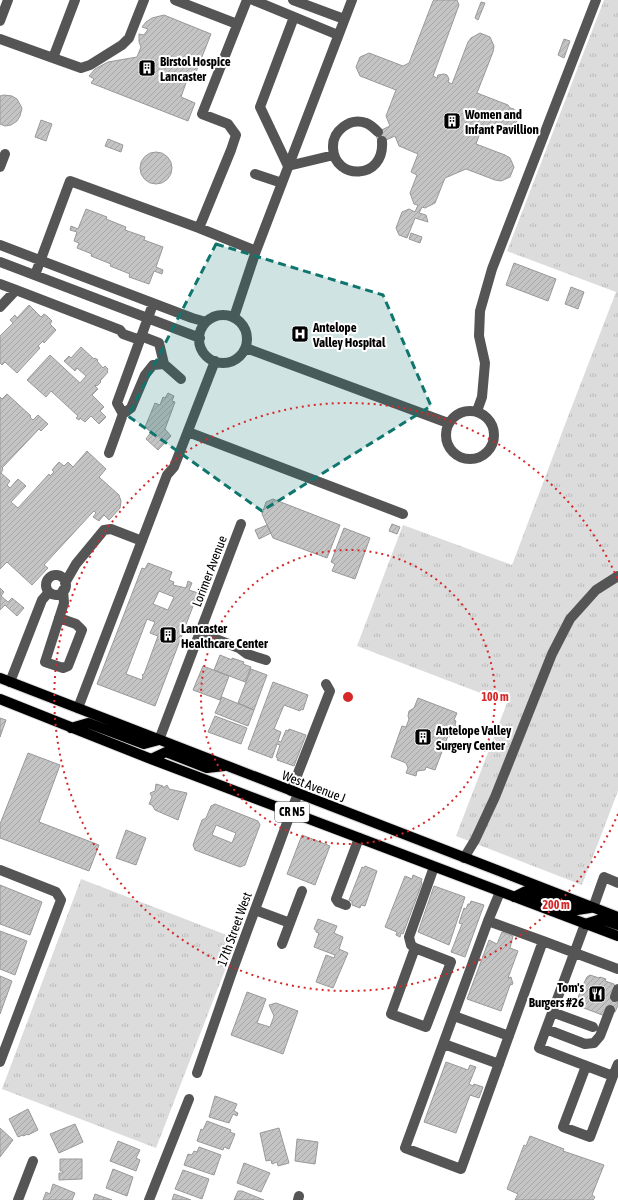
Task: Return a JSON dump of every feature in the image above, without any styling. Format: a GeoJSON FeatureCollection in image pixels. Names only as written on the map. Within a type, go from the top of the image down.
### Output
{"type":"FeatureCollection","features":[{"type":"Feature","properties":{"kind":"main road","name":"West Avenue J"},"geometry":{"type":"LineString","coordinates":[[0,678],[618,917]]}},
{"type":"Feature","properties":{"kind":"main road","name":"CR N5"},"geometry":{"type":"LineString","coordinates":[[0,699],[70,728],[618,936]]}},
{"type":"Feature","properties":{"kind":"main road"},"geometry":{"type":"LineString","coordinates":[[70,728],[88,723],[144,744],[159,740]]}},
{"type":"Feature","properties":{"kind":"main road"},"geometry":{"type":"LineString","coordinates":[[151,759],[166,752],[207,768],[226,766]]}},
{"type":"Feature","properties":{"kind":"main road"},"geometry":{"type":"LineString","coordinates":[[514,897],[526,891],[577,910],[592,908]]}},
{"type":"Feature","properties":{"kind":"main road"},"geometry":{"type":"LineString","coordinates":[[585,924],[601,919],[618,925]]}},
{"type":"Feature","properties":{"kind":"street"},"geometry":{"type":"LineString","coordinates":[[0,21],[8,0]]}},
{"type":"Feature","properties":{"kind":"street"},"geometry":{"type":"LineString","coordinates":[[53,58],[75,0]]}},
{"type":"Feature","properties":{"kind":"street"},"geometry":{"type":"LineString","coordinates":[[0,39],[81,68],[90,65],[122,45],[129,38],[144,0]]}},
{"type":"Feature","properties":{"kind":"street"},"geometry":{"type":"LineString","coordinates":[[175,0],[237,24]]}},
{"type":"Feature","properties":{"kind":"street"},"geometry":{"type":"LineString","coordinates":[[199,228],[236,135],[228,124],[202,114],[247,0]]}},
{"type":"Feature","properties":{"kind":"street"},"geometry":{"type":"LineString","coordinates":[[253,0],[338,34]]}},
{"type":"Feature","properties":{"kind":"street"},"geometry":{"type":"LineString","coordinates":[[293,0],[344,19]]}},
{"type":"Feature","properties":{"kind":"street"},"geometry":{"type":"LineString","coordinates":[[234,318],[256,251],[352,0]]}},
{"type":"Feature","properties":{"kind":"street"},"geometry":{"type":"LineString","coordinates":[[477,411],[482,397],[485,363],[479,336],[480,311],[492,269],[596,0]]}},
{"type":"Feature","properties":{"kind":"street"},"geometry":{"type":"LineString","coordinates":[[288,166],[260,107],[294,17]]}},
{"type":"Feature","properties":{"kind":"street"},"geometry":{"type":"LineString","coordinates":[[350,123],[365,123],[373,127],[380,137],[383,150],[376,164],[369,169],[361,172],[352,171],[342,165],[334,155],[334,140],[337,132],[342,127],[350,123]]}},
{"type":"Feature","properties":{"kind":"street"},"geometry":{"type":"LineString","coordinates":[[0,167],[5,154]]}},
{"type":"Feature","properties":{"kind":"street"},"geometry":{"type":"LineString","coordinates":[[288,166],[334,155]]}},
{"type":"Feature","properties":{"kind":"street"},"geometry":{"type":"LineString","coordinates":[[255,174],[282,183]]}},
{"type":"Feature","properties":{"kind":"street"},"geometry":{"type":"LineString","coordinates":[[35,275],[70,180],[256,251]]}},
{"type":"Feature","properties":{"kind":"street"},"geometry":{"type":"LineString","coordinates":[[0,245],[153,304],[206,322]]}},
{"type":"Feature","properties":{"kind":"street"},"geometry":{"type":"LineString","coordinates":[[0,262],[200,338]]}},
{"type":"Feature","properties":{"kind":"street"},"geometry":{"type":"LineString","coordinates":[[0,284],[120,330],[123,334],[159,343],[164,364],[181,379]]}},
{"type":"Feature","properties":{"kind":"street"},"geometry":{"type":"LineString","coordinates":[[0,307],[16,290]]}},
{"type":"Feature","properties":{"kind":"street"},"geometry":{"type":"LineString","coordinates":[[123,414],[117,403],[153,304]]}},
{"type":"Feature","properties":{"kind":"street"},"geometry":{"type":"LineString","coordinates":[[222,315],[234,318],[243,325],[246,330],[246,348],[243,353],[233,361],[222,363],[215,361],[204,353],[200,343],[201,332],[206,322],[211,319],[222,315]]}},
{"type":"Feature","properties":{"kind":"street"},"geometry":{"type":"LineString","coordinates":[[246,348],[448,423]]}},
{"type":"Feature","properties":{"kind":"street"},"geometry":{"type":"LineString","coordinates":[[78,708],[167,475],[174,467],[215,361]]}},
{"type":"Feature","properties":{"kind":"street"},"geometry":{"type":"LineString","coordinates":[[108,454],[123,414],[131,408],[145,375],[153,365],[164,364]]}},
{"type":"Feature","properties":{"kind":"street"},"geometry":{"type":"LineString","coordinates":[[466,410],[477,411],[491,422],[494,433],[492,445],[489,450],[480,457],[474,459],[462,458],[452,452],[446,441],[445,435],[448,423],[460,412],[466,410]]}},
{"type":"Feature","properties":{"kind":"street"},"geometry":{"type":"LineString","coordinates":[[188,432],[403,514]]}},
{"type":"Feature","properties":{"kind":"street","name":"Lorimer Avenue"},"geometry":{"type":"LineString","coordinates":[[159,740],[241,524]]}},
{"type":"Feature","properties":{"kind":"street"},"geometry":{"type":"LineString","coordinates":[[49,592],[58,594],[64,587],[76,564],[104,530],[111,530],[142,541]]}},
{"type":"Feature","properties":{"kind":"street"},"geometry":{"type":"LineString","coordinates":[[49,592],[46,583],[49,578],[51,576],[60,576],[64,587],[64,603],[45,658],[45,662],[63,668],[68,666],[82,630],[76,624],[59,618]]}},
{"type":"Feature","properties":{"kind":"street"},"geometry":{"type":"LineString","coordinates":[[464,858],[475,840],[495,797],[552,654],[570,620],[596,590],[618,576]]}},
{"type":"Feature","properties":{"kind":"street"},"geometry":{"type":"LineString","coordinates":[[10,682],[42,600],[49,592]]}},
{"type":"Feature","properties":{"kind":"street"},"geometry":{"type":"LineString","coordinates":[[200,633],[239,648],[247,654],[266,660]]}},
{"type":"Feature","properties":{"kind":"street","name":"17th Street West"},"geometry":{"type":"LineString","coordinates":[[197,1073],[291,812],[294,792],[330,691],[326,684]]}},
{"type":"Feature","properties":{"kind":"street"},"geometry":{"type":"LineString","coordinates":[[346,905],[338,902],[336,899],[359,838]]}},
{"type":"Feature","properties":{"kind":"street"},"geometry":{"type":"LineString","coordinates":[[415,948],[391,1014],[426,1027],[451,962],[415,948],[411,945],[409,938],[434,867]]}},
{"type":"Feature","properties":{"kind":"street"},"geometry":{"type":"LineString","coordinates":[[0,870],[56,892],[61,900],[0,1062]]}},
{"type":"Feature","properties":{"kind":"street"},"geometry":{"type":"LineString","coordinates":[[592,908],[604,877],[618,883]]}},
{"type":"Feature","properties":{"kind":"street"},"geometry":{"type":"LineString","coordinates":[[282,944],[302,891]]}},
{"type":"Feature","properties":{"kind":"street"},"geometry":{"type":"LineString","coordinates":[[500,892],[405,1148],[461,1169],[543,941]]}},
{"type":"Feature","properties":{"kind":"street"},"geometry":{"type":"LineString","coordinates":[[255,910],[290,923]]}},
{"type":"Feature","properties":{"kind":"street"},"geometry":{"type":"LineString","coordinates":[[488,921],[618,969]]}},
{"type":"Feature","properties":{"kind":"street"},"geometry":{"type":"LineString","coordinates":[[585,924],[539,1048],[614,1076]]}},
{"type":"Feature","properties":{"kind":"street"},"geometry":{"type":"LineString","coordinates":[[546,1029],[584,1044],[594,1043],[600,1036],[610,1010]]}},
{"type":"Feature","properties":{"kind":"street"},"geometry":{"type":"LineString","coordinates":[[552,1012],[593,1027]]}},
{"type":"Feature","properties":{"kind":"street"},"geometry":{"type":"LineString","coordinates":[[454,1016],[509,1036]]}},
{"type":"Feature","properties":{"kind":"street"},"geometry":{"type":"LineString","coordinates":[[444,1044],[499,1064]]}},
{"type":"Feature","properties":{"kind":"street"},"geometry":{"type":"LineString","coordinates":[[586,1066],[563,1126],[590,1137],[618,1064]]}},
{"type":"Feature","properties":{"kind":"street"},"geometry":{"type":"LineString","coordinates":[[149,1200],[189,1099]]}},
{"type":"Feature","properties":{"kind":"street"},"geometry":{"type":"LineString","coordinates":[[18,1200],[33,1161]]}},
{"type":"Feature","properties":{"kind":"highlighted area"},"geometry":{"type":"Polygon","coordinates":[[[216,244],[383,295],[431,406],[262,511],[128,416],[216,244]]]}},
{"type":"Feature","properties":{"kind":"green space"},"geometry":{"type":"Polygon","coordinates":[[[604,0],[618,0],[618,791],[582,885],[456,836],[507,703],[357,646],[403,525],[512,565],[616,292],[507,251],[604,0]]]}},
{"type":"Feature","properties":{"kind":"green space"},"geometry":{"type":"Polygon","coordinates":[[[81,879],[237,939],[156,1148],[2,1089],[81,879]]]}},
{"type":"Feature","properties":{"kind":"building","name":"Women and Infant Pavillion"},"geometry":{"type":"Polygon","coordinates":[[[434,0],[457,0],[459,5],[433,76],[437,78],[438,75],[447,75],[449,79],[448,82],[452,84],[468,42],[471,38],[480,33],[490,37],[494,46],[493,52],[477,93],[508,105],[510,108],[514,109],[518,118],[514,128],[506,131],[498,131],[483,125],[476,144],[510,158],[514,167],[510,177],[501,181],[466,169],[445,178],[435,203],[425,208],[422,207],[419,213],[426,215],[428,222],[415,218],[407,238],[399,235],[396,228],[402,212],[409,209],[415,212],[418,205],[414,204],[410,193],[417,175],[411,172],[418,154],[399,146],[395,136],[379,143],[375,133],[390,126],[386,116],[396,90],[360,76],[356,67],[360,57],[369,53],[403,66],[409,63],[434,0]]]}},
{"type":"Feature","properties":{"kind":"building"},"geometry":{"type":"Polygon","coordinates":[[[481,2],[485,3],[478,20],[475,18],[481,2]]]}},
{"type":"Feature","properties":{"kind":"building","name":"Birstol Hospice Lancaster"},"geometry":{"type":"Polygon","coordinates":[[[164,15],[211,34],[192,82],[187,80],[181,97],[195,103],[188,121],[91,83],[94,79],[89,76],[95,69],[108,62],[137,57],[141,47],[139,42],[139,34],[144,35],[148,29],[142,27],[152,18],[164,15]]]}},
{"type":"Feature","properties":{"kind":"building"},"geometry":{"type":"Polygon","coordinates":[[[564,39],[570,41],[564,58],[558,55],[564,39]]]}},
{"type":"Feature","properties":{"kind":"building"},"geometry":{"type":"Polygon","coordinates":[[[0,96],[12,96],[17,99],[22,108],[17,121],[11,125],[5,126],[0,124],[0,96]]]}},
{"type":"Feature","properties":{"kind":"building"},"geometry":{"type":"Polygon","coordinates":[[[41,120],[52,124],[46,141],[35,137],[41,120]]]}},
{"type":"Feature","properties":{"kind":"building"},"geometry":{"type":"Polygon","coordinates":[[[108,139],[123,145],[121,152],[105,146],[108,139]]]}},
{"type":"Feature","properties":{"kind":"building"},"geometry":{"type":"Polygon","coordinates":[[[156,152],[167,157],[172,168],[167,179],[156,184],[145,179],[140,168],[145,157],[156,152]]]}},
{"type":"Feature","properties":{"kind":"building"},"geometry":{"type":"Polygon","coordinates":[[[86,209],[107,217],[106,219],[126,227],[125,230],[145,237],[144,240],[163,247],[156,267],[163,270],[162,274],[154,271],[149,284],[129,277],[130,274],[110,266],[111,264],[91,256],[92,254],[77,248],[79,243],[74,241],[77,232],[70,230],[71,226],[78,229],[86,209]]]}},
{"type":"Feature","properties":{"kind":"building"},"geometry":{"type":"Polygon","coordinates":[[[411,233],[422,237],[420,243],[409,239],[411,233]]]}},
{"type":"Feature","properties":{"kind":"building"},"geometry":{"type":"Polygon","coordinates":[[[514,263],[556,279],[548,301],[506,285],[514,263]]]}},
{"type":"Feature","properties":{"kind":"building"},"geometry":{"type":"Polygon","coordinates":[[[571,287],[584,292],[578,309],[565,304],[571,287]]]}},
{"type":"Feature","properties":{"kind":"building"},"geometry":{"type":"Polygon","coordinates":[[[29,305],[41,317],[44,314],[47,316],[52,321],[50,324],[56,330],[44,343],[43,341],[38,346],[40,348],[17,373],[5,362],[2,365],[0,363],[0,336],[13,323],[10,320],[15,315],[17,318],[29,305]]]}},
{"type":"Feature","properties":{"kind":"building"},"geometry":{"type":"Polygon","coordinates":[[[81,347],[94,359],[95,358],[98,360],[97,361],[103,368],[105,366],[108,369],[108,372],[100,381],[101,382],[95,386],[98,389],[92,395],[104,407],[100,411],[106,417],[99,424],[91,416],[85,422],[80,418],[79,420],[76,418],[78,416],[51,391],[46,397],[27,380],[50,355],[80,383],[86,376],[77,368],[75,371],[64,361],[69,356],[71,358],[81,347]]]}},
{"type":"Feature","properties":{"kind":"building"},"geometry":{"type":"Polygon","coordinates":[[[168,393],[174,396],[172,401],[175,402],[165,429],[171,436],[158,450],[146,439],[151,432],[145,427],[155,403],[160,405],[163,397],[165,398],[168,393]]]}},
{"type":"Feature","properties":{"kind":"building"},"geometry":{"type":"Polygon","coordinates":[[[7,394],[31,416],[30,417],[33,420],[38,415],[48,424],[41,431],[39,429],[2,468],[1,473],[10,481],[7,485],[10,488],[18,479],[26,486],[11,502],[18,508],[49,474],[50,476],[54,472],[52,470],[59,462],[64,466],[68,462],[73,467],[87,451],[106,469],[99,477],[119,495],[121,501],[120,508],[109,520],[104,515],[99,521],[93,517],[96,513],[94,511],[44,565],[48,568],[32,585],[7,562],[0,569],[0,397],[2,399],[7,394]]]}},
{"type":"Feature","properties":{"kind":"building"},"geometry":{"type":"Polygon","coordinates":[[[273,499],[340,525],[327,558],[273,538],[262,514],[266,502],[273,499]]]}},
{"type":"Feature","properties":{"kind":"building"},"geometry":{"type":"Polygon","coordinates":[[[392,524],[400,527],[397,534],[389,531],[392,524]]]}},
{"type":"Feature","properties":{"kind":"building"},"geometry":{"type":"Polygon","coordinates":[[[267,525],[271,533],[259,539],[255,530],[267,525]]]}},
{"type":"Feature","properties":{"kind":"building"},"geometry":{"type":"Polygon","coordinates":[[[344,528],[370,538],[355,579],[332,571],[335,564],[331,562],[344,528]]]}},
{"type":"Feature","properties":{"kind":"building","name":"Lancaster Healthcare Center"},"geometry":{"type":"Polygon","coordinates":[[[148,563],[172,572],[169,580],[174,582],[173,585],[186,588],[188,581],[192,583],[189,590],[198,593],[155,706],[97,684],[142,568],[145,569],[148,563]],[[159,591],[153,604],[168,610],[174,597],[159,591]],[[147,619],[126,674],[142,680],[142,675],[144,674],[158,636],[150,633],[155,622],[147,619]]]}},
{"type":"Feature","properties":{"kind":"building"},"geometry":{"type":"Polygon","coordinates":[[[0,588],[4,592],[1,596],[8,602],[12,598],[24,608],[17,616],[5,605],[0,610],[0,588]]]}},
{"type":"Feature","properties":{"kind":"building"},"geometry":{"type":"Polygon","coordinates":[[[220,655],[232,660],[232,658],[244,662],[243,664],[251,667],[245,682],[214,670],[220,655]]]}},
{"type":"Feature","properties":{"kind":"building"},"geometry":{"type":"Polygon","coordinates":[[[203,666],[229,676],[220,700],[193,690],[203,666]]]}},
{"type":"Feature","properties":{"kind":"building"},"geometry":{"type":"Polygon","coordinates":[[[251,669],[267,675],[254,710],[238,703],[251,669]]]}},
{"type":"Feature","properties":{"kind":"building"},"geometry":{"type":"Polygon","coordinates":[[[273,682],[308,695],[303,710],[301,709],[300,711],[284,705],[274,729],[281,732],[278,741],[281,742],[286,730],[288,731],[289,729],[306,735],[294,766],[277,760],[278,758],[276,757],[280,745],[277,744],[272,758],[248,749],[273,682]]]}},
{"type":"Feature","properties":{"kind":"building"},"geometry":{"type":"Polygon","coordinates":[[[222,697],[254,710],[248,726],[215,713],[222,697]]]}},
{"type":"Feature","properties":{"kind":"building","name":"Antelope Valley Surgery Center"},"geometry":{"type":"Polygon","coordinates":[[[418,698],[457,713],[454,720],[456,721],[455,725],[457,728],[455,733],[451,734],[450,737],[448,736],[435,770],[426,767],[425,770],[417,771],[416,776],[406,773],[408,768],[406,763],[391,757],[402,726],[406,727],[409,719],[409,711],[414,708],[418,698]]]}},
{"type":"Feature","properties":{"kind":"building"},"geometry":{"type":"Polygon","coordinates":[[[215,716],[247,728],[241,744],[208,732],[215,716]]]}},
{"type":"Feature","properties":{"kind":"building"},"geometry":{"type":"Polygon","coordinates":[[[0,718],[6,720],[0,737],[0,718]]]}},
{"type":"Feature","properties":{"kind":"building"},"geometry":{"type":"Polygon","coordinates":[[[28,753],[60,765],[39,822],[99,845],[89,871],[0,838],[0,824],[28,753]]]}},
{"type":"Feature","properties":{"kind":"building"},"geometry":{"type":"Polygon","coordinates":[[[156,784],[163,786],[163,788],[167,785],[169,789],[187,793],[178,820],[155,810],[152,805],[149,804],[152,797],[150,793],[155,791],[156,784]]]}},
{"type":"Feature","properties":{"kind":"building"},"geometry":{"type":"Polygon","coordinates":[[[215,804],[258,821],[260,825],[245,865],[240,867],[195,850],[193,845],[202,820],[206,818],[211,806],[215,804]],[[216,825],[212,835],[232,843],[236,833],[216,825]]]}},
{"type":"Feature","properties":{"kind":"building"},"geometry":{"type":"Polygon","coordinates":[[[126,830],[146,838],[136,865],[116,858],[126,830]]]}},
{"type":"Feature","properties":{"kind":"building"},"geometry":{"type":"Polygon","coordinates":[[[302,835],[330,846],[315,885],[287,874],[302,835]]]}},
{"type":"Feature","properties":{"kind":"building"},"geometry":{"type":"Polygon","coordinates":[[[365,866],[377,871],[365,906],[361,905],[360,908],[352,905],[352,901],[349,900],[362,867],[364,868],[365,866]]]}},
{"type":"Feature","properties":{"kind":"building"},"geometry":{"type":"Polygon","coordinates":[[[413,875],[422,879],[422,883],[403,934],[401,933],[400,937],[396,935],[397,932],[385,927],[405,876],[412,879],[413,875]]]}},
{"type":"Feature","properties":{"kind":"building"},"geometry":{"type":"Polygon","coordinates":[[[0,885],[42,902],[30,935],[0,924],[0,885]]]}},
{"type":"Feature","properties":{"kind":"building"},"geometry":{"type":"Polygon","coordinates":[[[434,886],[465,897],[449,945],[418,932],[434,886]]]}},
{"type":"Feature","properties":{"kind":"building"},"geometry":{"type":"Polygon","coordinates":[[[471,901],[484,905],[465,957],[451,952],[462,924],[459,923],[464,908],[466,909],[471,901]]]}},
{"type":"Feature","properties":{"kind":"building"},"geometry":{"type":"Polygon","coordinates":[[[318,919],[337,926],[334,933],[343,937],[339,949],[348,953],[333,988],[316,982],[326,955],[334,958],[335,955],[314,947],[319,933],[314,929],[318,919]]]}},
{"type":"Feature","properties":{"kind":"building"},"geometry":{"type":"Polygon","coordinates":[[[0,931],[27,941],[15,975],[0,969],[0,931]]]}},
{"type":"Feature","properties":{"kind":"building"},"geometry":{"type":"Polygon","coordinates":[[[502,932],[513,936],[510,948],[518,951],[508,978],[511,977],[513,984],[510,985],[501,1011],[467,999],[489,940],[497,944],[502,932]]]}},
{"type":"Feature","properties":{"kind":"building","name":"Tom's Burgers #26"},"geometry":{"type":"Polygon","coordinates":[[[590,975],[606,979],[605,981],[614,984],[618,998],[618,1005],[615,1012],[608,1009],[605,1016],[576,1005],[582,985],[590,975]]]}},
{"type":"Feature","properties":{"kind":"building"},"geometry":{"type":"Polygon","coordinates":[[[0,976],[12,981],[0,1014],[0,976]]]}},
{"type":"Feature","properties":{"kind":"building"},"geometry":{"type":"Polygon","coordinates":[[[247,992],[266,999],[257,1023],[270,1027],[274,1016],[269,1005],[276,1003],[298,1011],[283,1054],[231,1035],[247,992]]]}},
{"type":"Feature","properties":{"kind":"building"},"geometry":{"type":"Polygon","coordinates":[[[446,1062],[468,1070],[470,1065],[476,1067],[469,1084],[483,1087],[479,1098],[470,1095],[456,1133],[424,1122],[446,1062]]]}},
{"type":"Feature","properties":{"kind":"building"},"geometry":{"type":"Polygon","coordinates":[[[215,1096],[237,1104],[234,1111],[238,1113],[237,1116],[233,1114],[229,1123],[209,1117],[215,1096]]]}},
{"type":"Feature","properties":{"kind":"building"},"geometry":{"type":"Polygon","coordinates":[[[28,1109],[38,1130],[28,1135],[18,1137],[9,1119],[28,1109]]]}},
{"type":"Feature","properties":{"kind":"building"},"geometry":{"type":"Polygon","coordinates":[[[207,1121],[231,1130],[230,1132],[235,1134],[229,1149],[224,1147],[223,1150],[197,1141],[201,1129],[203,1130],[207,1121]]]}},
{"type":"Feature","properties":{"kind":"building"},"geometry":{"type":"Polygon","coordinates":[[[75,1124],[83,1142],[59,1153],[50,1134],[75,1124]]]}},
{"type":"Feature","properties":{"kind":"building"},"geometry":{"type":"Polygon","coordinates":[[[0,1128],[13,1140],[0,1157],[0,1128]]]}},
{"type":"Feature","properties":{"kind":"building"},"geometry":{"type":"Polygon","coordinates":[[[279,1128],[289,1163],[278,1166],[277,1162],[272,1164],[271,1160],[266,1161],[260,1133],[279,1128]]]}},
{"type":"Feature","properties":{"kind":"building"},"geometry":{"type":"Polygon","coordinates":[[[530,1136],[564,1149],[563,1151],[604,1165],[592,1195],[595,1197],[593,1200],[515,1200],[518,1194],[507,1189],[524,1145],[526,1146],[530,1136]]]}},
{"type":"Feature","properties":{"kind":"building"},"geometry":{"type":"Polygon","coordinates":[[[297,1139],[318,1142],[315,1164],[295,1161],[297,1139]]]}},
{"type":"Feature","properties":{"kind":"building"},"geometry":{"type":"Polygon","coordinates":[[[118,1141],[140,1150],[136,1158],[140,1160],[136,1171],[110,1161],[118,1141]]]}},
{"type":"Feature","properties":{"kind":"building"},"geometry":{"type":"Polygon","coordinates":[[[199,1147],[221,1155],[214,1175],[184,1165],[188,1154],[192,1155],[194,1151],[197,1152],[199,1147]]]}},
{"type":"Feature","properties":{"kind":"building"},"geometry":{"type":"Polygon","coordinates":[[[60,1159],[82,1159],[82,1179],[59,1180],[59,1173],[63,1173],[63,1171],[60,1171],[60,1159]]]}},
{"type":"Feature","properties":{"kind":"building"},"geometry":{"type":"Polygon","coordinates":[[[244,1163],[270,1173],[261,1192],[237,1183],[244,1163]]]}},
{"type":"Feature","properties":{"kind":"building"},"geometry":{"type":"Polygon","coordinates":[[[113,1169],[133,1177],[127,1196],[106,1188],[113,1169]]]}},
{"type":"Feature","properties":{"kind":"building"},"geometry":{"type":"Polygon","coordinates":[[[183,1170],[209,1179],[202,1199],[175,1189],[183,1170]]]}},
{"type":"Feature","properties":{"kind":"building"},"geometry":{"type":"Polygon","coordinates":[[[53,1184],[75,1193],[72,1200],[43,1200],[46,1192],[50,1194],[53,1184]]]}},
{"type":"Feature","properties":{"kind":"building"},"geometry":{"type":"Polygon","coordinates":[[[238,1191],[242,1191],[264,1200],[234,1200],[238,1191]]]}},
{"type":"Feature","properties":{"kind":"building"},"geometry":{"type":"Polygon","coordinates":[[[95,1194],[112,1200],[93,1200],[95,1194]]]}},
{"type":"Feature","properties":{"kind":"building"},"geometry":{"type":"Polygon","coordinates":[[[174,1194],[191,1200],[172,1200],[174,1194]]]}},
{"type":"Feature","properties":{"kind":"place","name":"Birstol Hospice Lancaster"},"geometry":{"type":"Point","coordinates":[147,68]}},
{"type":"Feature","properties":{"kind":"place","name":"Women and Infant Pavillion"},"geometry":{"type":"Point","coordinates":[452,121]}},
{"type":"Feature","properties":{"kind":"place","name":"Antelope Valley Hospital"},"geometry":{"type":"Point","coordinates":[300,334]}},
{"type":"Feature","properties":{"kind":"place","name":"Lancaster Healthcare Center"},"geometry":{"type":"Point","coordinates":[168,635]}},
{"type":"Feature","properties":{"kind":"place","name":"Antelope Valley Surgery Center"},"geometry":{"type":"Point","coordinates":[423,737]}},
{"type":"Feature","properties":{"kind":"place","name":"Tom's Burgers #26"},"geometry":{"type":"Point","coordinates":[597,994]}}]}
